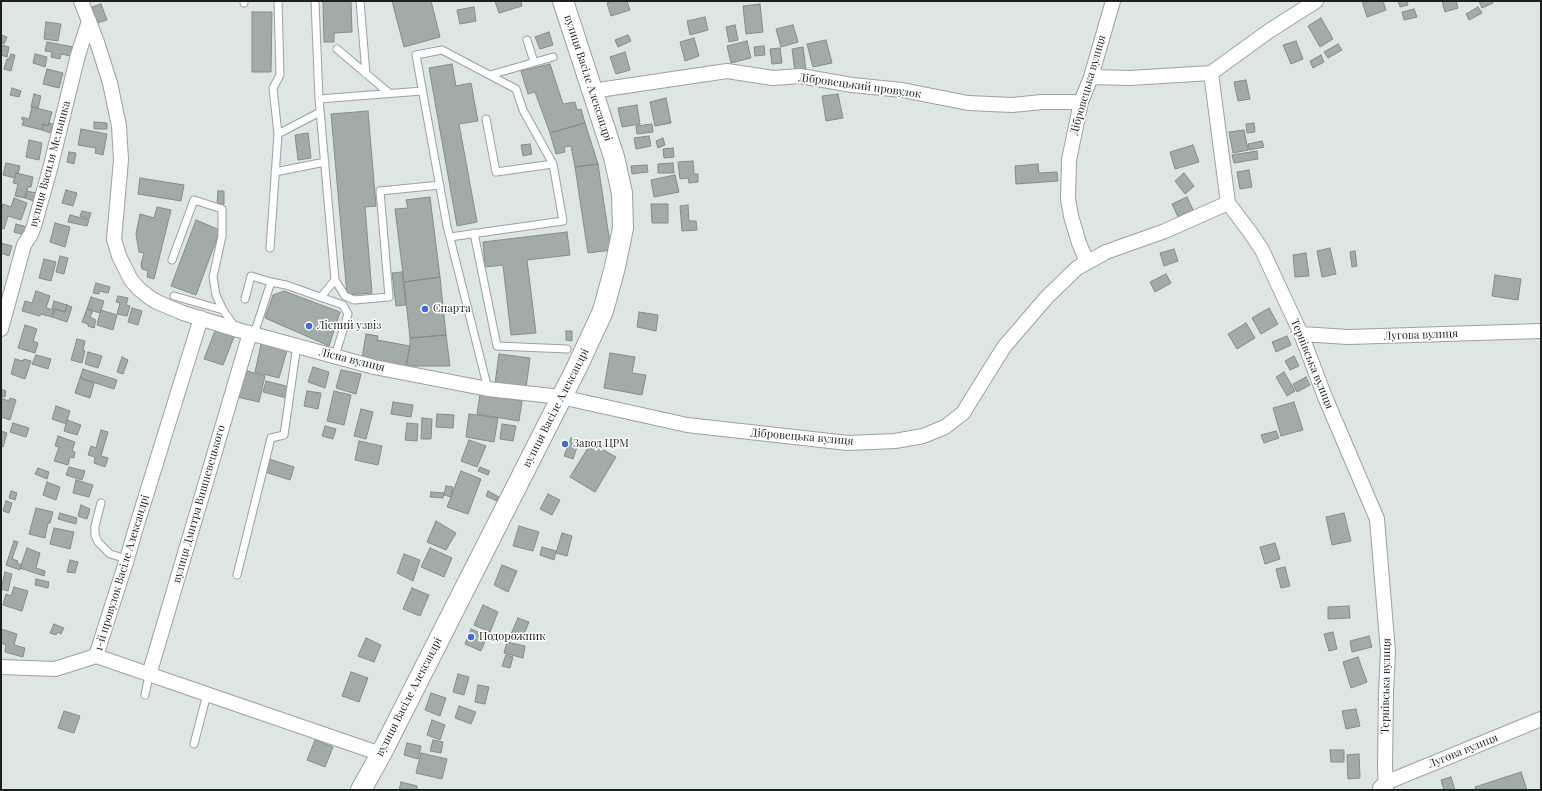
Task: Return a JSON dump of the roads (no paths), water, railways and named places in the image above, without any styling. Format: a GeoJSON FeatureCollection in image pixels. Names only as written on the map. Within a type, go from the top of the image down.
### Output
{"type":"FeatureCollection","features":[{"type":"Feature","properties":{"kind":"main road","name":"вулиця Васіле Александрі"},"geometry":{"type":"LineString","coordinates":[[361,790],[381,754],[576,367],[603,311],[615,267],[623,228],[622,193],[614,157],[563,1]]}},
{"type":"Feature","properties":{"kind":"street"},"geometry":{"type":"LineString","coordinates":[[82,1],[89,21]]}},
{"type":"Feature","properties":{"kind":"street","name":"Дібровецька вулиця"},"geometry":{"type":"LineString","coordinates":[[1087,262],[1079,243],[1071,216],[1068,199],[1069,160],[1081,102],[1091,76],[1113,1]]}},
{"type":"Feature","properties":{"kind":"street"},"geometry":{"type":"LineString","coordinates":[[1091,76],[1130,78],[1211,73],[1269,31],[1316,1]]}},
{"type":"Feature","properties":{"kind":"street","name":"Лісна вулиця"},"geometry":{"type":"LineString","coordinates":[[89,21],[110,83],[119,126],[121,160],[114,239],[124,270],[135,285],[149,297],[176,310],[201,318],[374,367],[488,389],[561,396]]}},
{"type":"Feature","properties":{"kind":"street","name":"вулиця Василя Мельника"},"geometry":{"type":"LineString","coordinates":[[1,329],[24,245],[34,226],[78,55],[89,21]]}},
{"type":"Feature","properties":{"kind":"street","name":"Дібровецький провулок"},"geometry":{"type":"LineString","coordinates":[[592,91],[727,70],[773,78],[800,76],[852,85],[902,90],[968,103],[1012,105],[1042,102],[1081,102]]}},
{"type":"Feature","properties":{"kind":"street","name":"Тернівська вулиця"},"geometry":{"type":"LineString","coordinates":[[1211,73],[1228,203],[1262,250],[1301,334],[1325,397],[1377,519],[1388,652],[1384,788]]}},
{"type":"Feature","properties":{"kind":"street","name":"Дібровецька вулиця"},"geometry":{"type":"LineString","coordinates":[[561,396],[687,426],[848,443],[894,441],[923,436],[945,427],[963,413],[1004,347],[1047,297],[1077,268],[1106,252],[1165,231],[1228,203]]}},
{"type":"Feature","properties":{"kind":"street","name":"1-й провулок Васіле Александрі"},"geometry":{"type":"LineString","coordinates":[[201,318],[96,656],[381,754]]}},
{"type":"Feature","properties":{"kind":"street","name":"Лугова вулиця"},"geometry":{"type":"LineString","coordinates":[[1301,334],[1348,337],[1541,331]]}},
{"type":"Feature","properties":{"kind":"street","name":"вулиця Дмитра Вишневецького"},"geometry":{"type":"LineString","coordinates":[[149,675],[247,332]]}},
{"type":"Feature","properties":{"kind":"street"},"geometry":{"type":"LineString","coordinates":[[1,667],[55,669],[96,656]]}},
{"type":"Feature","properties":{"kind":"street","name":"Лугова вулиця"},"geometry":{"type":"LineString","coordinates":[[1384,788],[1541,720]]}},
{"type":"Feature","properties":{"kind":"lane"},"geometry":{"type":"LineString","coordinates":[[270,248],[278,134],[273,88],[280,75],[278,1]]}},
{"type":"Feature","properties":{"kind":"lane"},"geometry":{"type":"LineString","coordinates":[[314,1],[319,99],[335,280],[345,296],[354,300],[389,296],[380,191],[440,185]]}},
{"type":"Feature","properties":{"kind":"lane"},"geometry":{"type":"LineString","coordinates":[[360,1],[366,74]]}},
{"type":"Feature","properties":{"kind":"lane"},"geometry":{"type":"LineString","coordinates":[[527,40],[534,62]]}},
{"type":"Feature","properties":{"kind":"lane"},"geometry":{"type":"LineString","coordinates":[[337,49],[389,94]]}},
{"type":"Feature","properties":{"kind":"lane"},"geometry":{"type":"LineString","coordinates":[[450,237],[563,221],[553,164],[523,110],[516,89],[442,50],[416,55],[450,237],[488,389]]}},
{"type":"Feature","properties":{"kind":"lane"},"geometry":{"type":"LineString","coordinates":[[490,75],[553,56]]}},
{"type":"Feature","properties":{"kind":"lane"},"geometry":{"type":"LineString","coordinates":[[319,99],[422,91]]}},
{"type":"Feature","properties":{"kind":"lane"},"geometry":{"type":"LineString","coordinates":[[278,134],[320,112]]}},
{"type":"Feature","properties":{"kind":"lane"},"geometry":{"type":"LineString","coordinates":[[486,120],[496,172],[553,164]]}},
{"type":"Feature","properties":{"kind":"lane"},"geometry":{"type":"LineString","coordinates":[[275,172],[325,162]]}},
{"type":"Feature","properties":{"kind":"lane"},"geometry":{"type":"LineString","coordinates":[[172,260],[194,200],[222,209],[222,236],[213,277],[216,295],[223,310],[247,332],[270,282]]}},
{"type":"Feature","properties":{"kind":"lane"},"geometry":{"type":"LineString","coordinates":[[474,233],[497,346],[567,350]]}},
{"type":"Feature","properties":{"kind":"lane"},"geometry":{"type":"LineString","coordinates":[[246,299],[251,276],[286,285],[343,305],[348,314],[335,356]]}},
{"type":"Feature","properties":{"kind":"lane"},"geometry":{"type":"LineString","coordinates":[[320,297],[335,280]]}},
{"type":"Feature","properties":{"kind":"lane"},"geometry":{"type":"LineString","coordinates":[[174,296],[223,310]]}},
{"type":"Feature","properties":{"kind":"lane"},"geometry":{"type":"LineString","coordinates":[[237,575],[271,438],[284,435],[297,346]]}},
{"type":"Feature","properties":{"kind":"lane"},"geometry":{"type":"LineString","coordinates":[[101,503],[95,526],[95,535],[98,542],[110,554],[127,559]]}},
{"type":"Feature","properties":{"kind":"lane"},"geometry":{"type":"LineString","coordinates":[[145,695],[149,675]]}},
{"type":"Feature","properties":{"kind":"lane"},"geometry":{"type":"LineString","coordinates":[[194,744],[207,694]]}},
{"type":"Feature","properties":{"kind":"place","name":"Спарта"},"geometry":{"type":"Point","coordinates":[425,309]}},
{"type":"Feature","properties":{"kind":"place","name":"Лісний узвіз"},"geometry":{"type":"Point","coordinates":[309,326]}},
{"type":"Feature","properties":{"kind":"place","name":"Завод ЦРМ"},"geometry":{"type":"Point","coordinates":[565,444]}},
{"type":"Feature","properties":{"kind":"place","name":"Подорожник"},"geometry":{"type":"Point","coordinates":[471,637]}}]}
